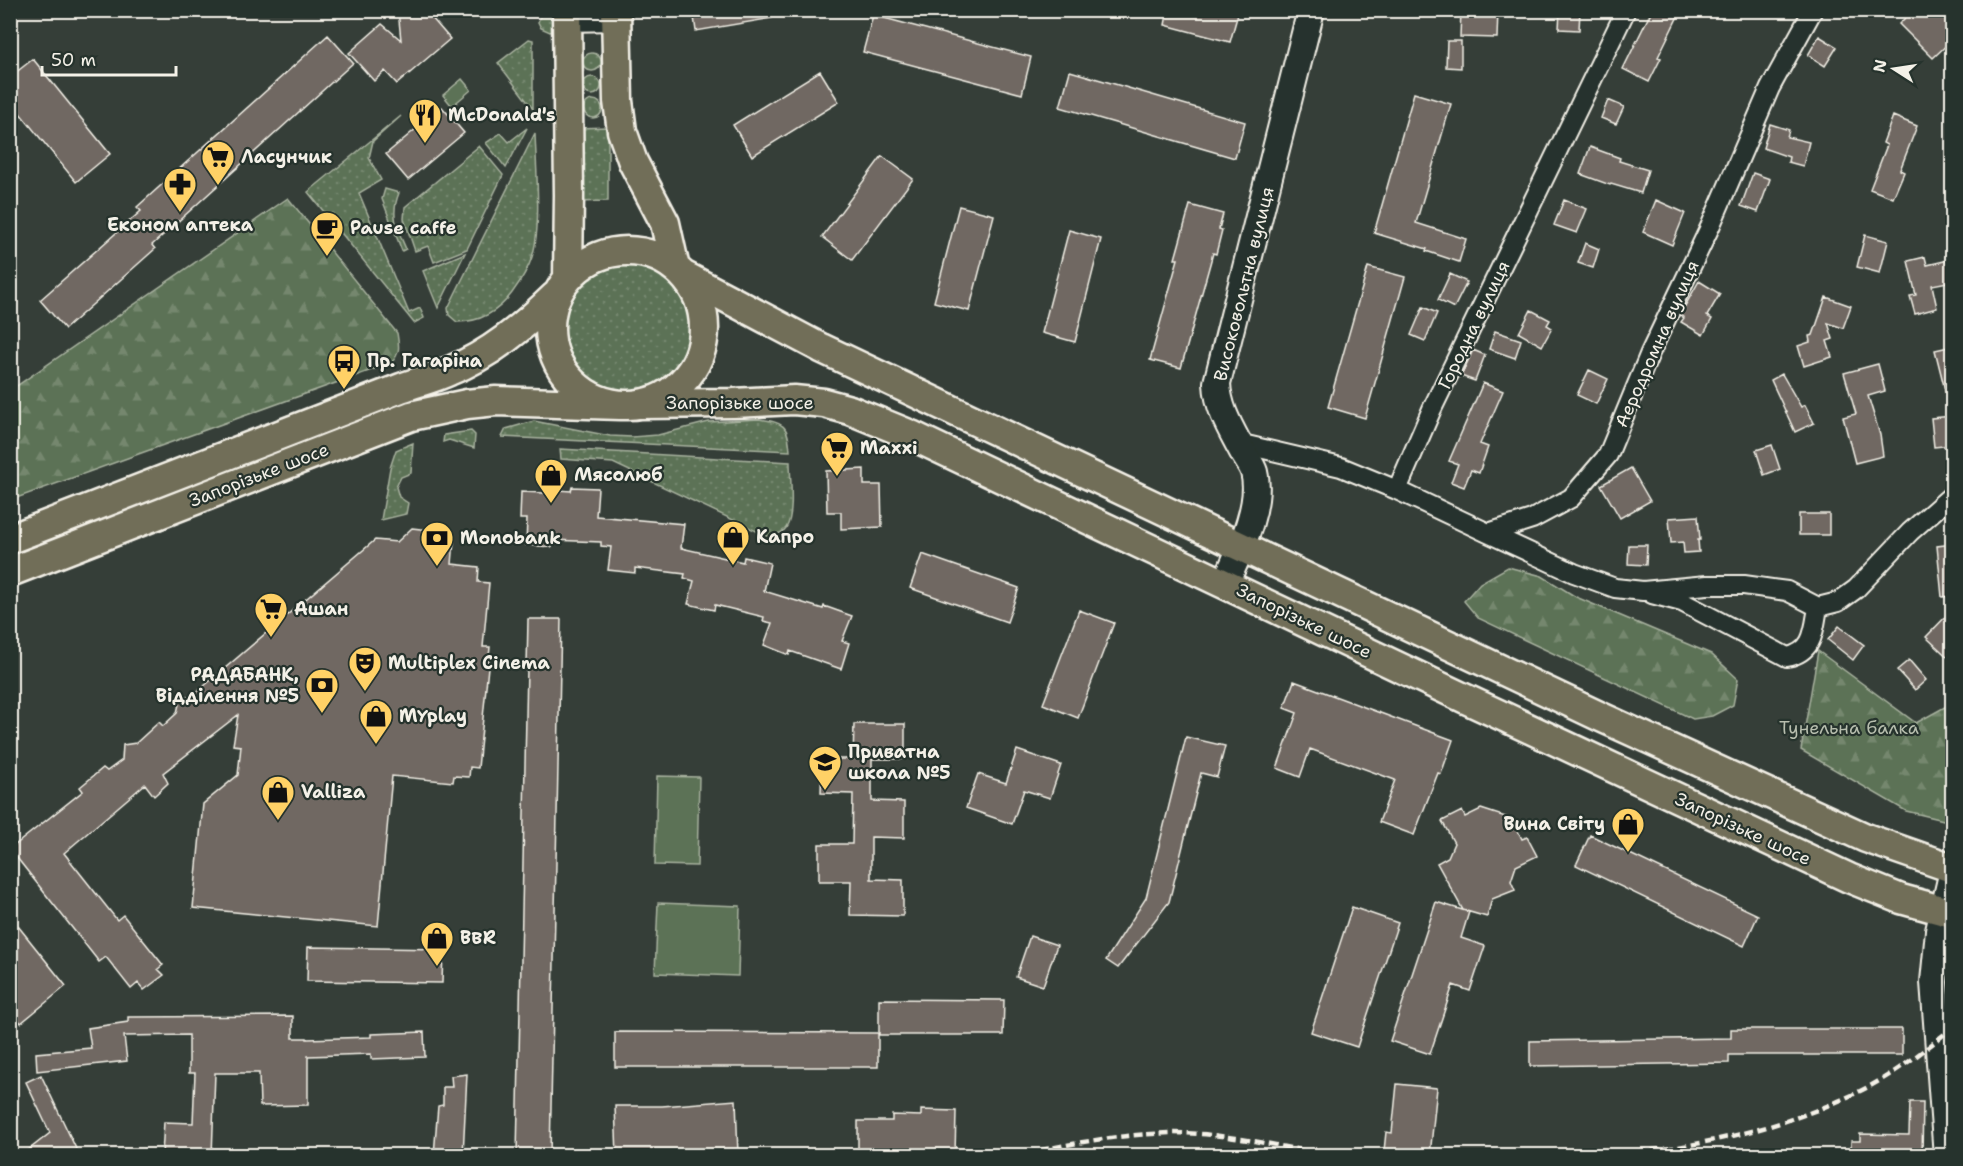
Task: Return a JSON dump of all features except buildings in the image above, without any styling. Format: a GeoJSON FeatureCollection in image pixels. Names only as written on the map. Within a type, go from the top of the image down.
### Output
{"type":"FeatureCollection","features":[{"type":"Feature","properties":{"kind":"main road","name":"Високовольтна вулиця"},"geometry":{"type":"LineString","coordinates":[[1225,584],[1248,530],[1255,495],[1254,473],[1222,411],[1217,383],[1311,10]]}},
{"type":"Feature","properties":{"kind":"main road"},"geometry":{"type":"LineString","coordinates":[[567,16],[561,287],[550,332],[554,355],[565,374],[582,390],[602,401],[630,404],[658,398],[678,385],[694,366],[702,344],[704,320],[698,296],[680,272],[665,223],[633,162],[622,132],[618,101],[616,16]]}},
{"type":"Feature","properties":{"kind":"main road"},"geometry":{"type":"LineString","coordinates":[[561,287],[582,264],[600,255],[619,250],[639,251],[658,257],[680,272],[821,348],[1601,717],[1866,838],[1953,868]]}},
{"type":"Feature","properties":{"kind":"main road","name":"Запорізьке шосе"},"geometry":{"type":"LineString","coordinates":[[10,539],[401,388],[451,371],[514,333],[561,287]]}},
{"type":"Feature","properties":{"kind":"main road","name":"Запорізьке шосе"},"geometry":{"type":"LineString","coordinates":[[10,572],[411,416],[467,404],[496,401],[630,404],[794,400],[824,403],[850,410],[911,435],[1849,878],[1900,899],[1948,912]]}},
{"type":"Feature","properties":{"kind":"main road"},"geometry":{"type":"LineString","coordinates":[[1947,1155],[1945,1031],[1934,982],[1953,875]]}},
{"type":"Feature","properties":{"kind":"street","name":"Городна вулиця"},"geometry":{"type":"LineString","coordinates":[[1397,490],[1432,409],[1626,10]]}},
{"type":"Feature","properties":{"kind":"street","name":"Аеродромна вулиця"},"geometry":{"type":"LineString","coordinates":[[1488,533],[1532,519],[1571,498],[1608,455],[1650,353],[1710,227],[1770,87],[1813,10]]}},
{"type":"Feature","properties":{"kind":"street"},"geometry":{"type":"LineString","coordinates":[[567,16],[616,16]]}},
{"type":"Feature","properties":{"kind":"street"},"geometry":{"type":"LineString","coordinates":[[1238,443],[1341,467],[1397,490],[1574,573],[1615,588],[1643,591],[1682,602],[1787,657],[1798,655],[1808,646],[1818,607]]}},
{"type":"Feature","properties":{"kind":"street"},"geometry":{"type":"LineString","coordinates":[[1643,591],[1707,585],[1744,585],[1787,591],[1818,607],[1838,602],[1856,589],[1910,532],[1953,495]]}},
{"type":"Feature","properties":{"kind":"green space"},"geometry":{"type":"Polygon","coordinates":[[[553,12],[556,30],[550,32],[541,28],[538,22],[541,15],[553,12]]]}},
{"type":"Feature","properties":{"kind":"green space"},"geometry":{"type":"Polygon","coordinates":[[[529,39],[533,40],[533,109],[498,63],[529,39]]]}},
{"type":"Feature","properties":{"kind":"green space"},"geometry":{"type":"Polygon","coordinates":[[[588,53],[596,53],[601,58],[599,69],[588,71],[583,66],[583,58],[588,53]]]}},
{"type":"Feature","properties":{"kind":"green space"},"geometry":{"type":"Polygon","coordinates":[[[588,77],[596,77],[601,82],[599,93],[588,95],[583,90],[583,82],[588,77]]]}},
{"type":"Feature","properties":{"kind":"green space"},"geometry":{"type":"Polygon","coordinates":[[[462,79],[471,90],[452,106],[443,95],[462,79]]]}},
{"type":"Feature","properties":{"kind":"green space"},"geometry":{"type":"Polygon","coordinates":[[[589,100],[597,100],[602,105],[600,116],[589,118],[584,113],[584,105],[589,100]]]}},
{"type":"Feature","properties":{"kind":"green space"},"geometry":{"type":"Polygon","coordinates":[[[401,116],[373,141],[369,158],[381,180],[359,193],[409,313],[420,308],[424,318],[414,323],[308,192],[401,116]]]}},
{"type":"Feature","properties":{"kind":"green space"},"geometry":{"type":"Polygon","coordinates":[[[608,127],[608,201],[578,202],[578,128],[608,127]]]}},
{"type":"Feature","properties":{"kind":"green space"},"geometry":{"type":"Polygon","coordinates":[[[527,128],[506,168],[486,143],[501,133],[509,142],[527,128]]]}},
{"type":"Feature","properties":{"kind":"green space"},"geometry":{"type":"Polygon","coordinates":[[[535,133],[538,213],[535,244],[530,262],[518,285],[495,311],[481,318],[457,322],[449,315],[448,308],[535,133]]]}},
{"type":"Feature","properties":{"kind":"green space"},"geometry":{"type":"Polygon","coordinates":[[[479,146],[503,175],[467,249],[434,262],[428,246],[415,251],[404,219],[405,207],[479,146]]]}},
{"type":"Feature","properties":{"kind":"green space"},"geometry":{"type":"Polygon","coordinates":[[[385,189],[399,193],[395,215],[397,228],[406,249],[402,251],[382,199],[385,189]]]}},
{"type":"Feature","properties":{"kind":"green space"},"geometry":{"type":"Polygon","coordinates":[[[288,198],[397,333],[398,352],[391,363],[11,500],[11,390],[288,198]]]}},
{"type":"Feature","properties":{"kind":"green space"},"geometry":{"type":"Polygon","coordinates":[[[465,253],[438,308],[423,271],[465,253]]]}},
{"type":"Feature","properties":{"kind":"green space"},"geometry":{"type":"Polygon","coordinates":[[[627,263],[652,268],[674,282],[688,304],[693,329],[688,354],[674,376],[652,390],[627,395],[602,390],[580,376],[566,354],[561,329],[566,304],[580,282],[602,268],[627,263]]]}},
{"type":"Feature","properties":{"kind":"green space"},"geometry":{"type":"Polygon","coordinates":[[[759,419],[783,426],[788,435],[790,451],[502,437],[506,429],[534,421],[610,436],[632,437],[658,435],[709,422],[759,419]]]}},
{"type":"Feature","properties":{"kind":"green space"},"geometry":{"type":"Polygon","coordinates":[[[471,431],[475,435],[474,448],[449,440],[443,442],[444,435],[471,431]]]}},
{"type":"Feature","properties":{"kind":"green space"},"geometry":{"type":"Polygon","coordinates":[[[413,443],[411,473],[401,477],[396,487],[399,497],[408,503],[406,514],[381,520],[390,468],[396,450],[413,443]]]}},
{"type":"Feature","properties":{"kind":"green space"},"geometry":{"type":"Polygon","coordinates":[[[560,449],[790,462],[789,522],[782,532],[769,537],[613,463],[561,459],[560,449]]]}},
{"type":"Feature","properties":{"kind":"green space"},"geometry":{"type":"Polygon","coordinates":[[[1508,567],[1542,576],[1576,597],[1711,654],[1738,679],[1733,705],[1712,716],[1693,719],[1478,618],[1464,601],[1480,583],[1508,567]]]}},
{"type":"Feature","properties":{"kind":"green space","name":"Тунельна балка"},"geometry":{"type":"Polygon","coordinates":[[[1818,651],[1916,723],[1952,703],[1952,822],[1906,811],[1801,750],[1818,651]]]}},
{"type":"Feature","properties":{"kind":"green space"},"geometry":{"type":"Polygon","coordinates":[[[657,776],[699,777],[697,866],[655,865],[657,776]]]}},
{"type":"Feature","properties":{"kind":"green space"},"geometry":{"type":"Polygon","coordinates":[[[658,903],[740,906],[738,976],[655,973],[658,903]]]}},
{"type":"Feature","properties":{"kind":"green space"},"geometry":{"type":"Polygon","coordinates":[[[1945,968],[1952,972],[1952,997],[1947,1001],[1945,968]]]}},
{"type":"Feature","properties":{"kind":"railway"},"geometry":{"type":"LineString","coordinates":[[1598,1156],[1673,1148],[1756,1130],[1803,1115],[1848,1097],[1881,1080],[1913,1059],[1952,1028]]}},
{"type":"Feature","properties":{"kind":"railway"},"geometry":{"type":"LineString","coordinates":[[1014,1156],[1094,1140],[1174,1133],[1233,1138],[1330,1156]]}},
{"type":"Feature","properties":{"kind":"place","name":"McDonald's"},"geometry":{"type":"Point","coordinates":[425,144]}},
{"type":"Feature","properties":{"kind":"place","name":"Ласунчик"},"geometry":{"type":"Point","coordinates":[218,186]}},
{"type":"Feature","properties":{"kind":"place","name":"Економ аптека"},"geometry":{"type":"Point","coordinates":[180,213]}},
{"type":"Feature","properties":{"kind":"place","name":"Pause caffe"},"geometry":{"type":"Point","coordinates":[327,257]}},
{"type":"Feature","properties":{"kind":"place","name":"Пр. Гагаріна"},"geometry":{"type":"Point","coordinates":[344,390]}},
{"type":"Feature","properties":{"kind":"place","name":"Maxxi"},"geometry":{"type":"Point","coordinates":[837,477]}},
{"type":"Feature","properties":{"kind":"place","name":"Мясолюб"},"geometry":{"type":"Point","coordinates":[551,504]}},
{"type":"Feature","properties":{"kind":"place","name":"Капро"},"geometry":{"type":"Point","coordinates":[733,566]}},
{"type":"Feature","properties":{"kind":"place","name":"Monobank"},"geometry":{"type":"Point","coordinates":[437,567]}},
{"type":"Feature","properties":{"kind":"place","name":"Ашан"},"geometry":{"type":"Point","coordinates":[271,638]}},
{"type":"Feature","properties":{"kind":"place","name":"Multiplex Cinema"},"geometry":{"type":"Point","coordinates":[365,692]}},
{"type":"Feature","properties":{"kind":"place","name":"РАДАБАНК, Відділення №5"},"geometry":{"type":"Point","coordinates":[322,714]}},
{"type":"Feature","properties":{"kind":"place","name":"MYplay"},"geometry":{"type":"Point","coordinates":[376,745]}},
{"type":"Feature","properties":{"kind":"place","name":"Приватна школа №5"},"geometry":{"type":"Point","coordinates":[825,791]}},
{"type":"Feature","properties":{"kind":"place","name":"Valliza"},"geometry":{"type":"Point","coordinates":[278,821]}},
{"type":"Feature","properties":{"kind":"place","name":"Вина Світу"},"geometry":{"type":"Point","coordinates":[1628,853]}},
{"type":"Feature","properties":{"kind":"place","name":"BBR"},"geometry":{"type":"Point","coordinates":[437,967]}}]}
